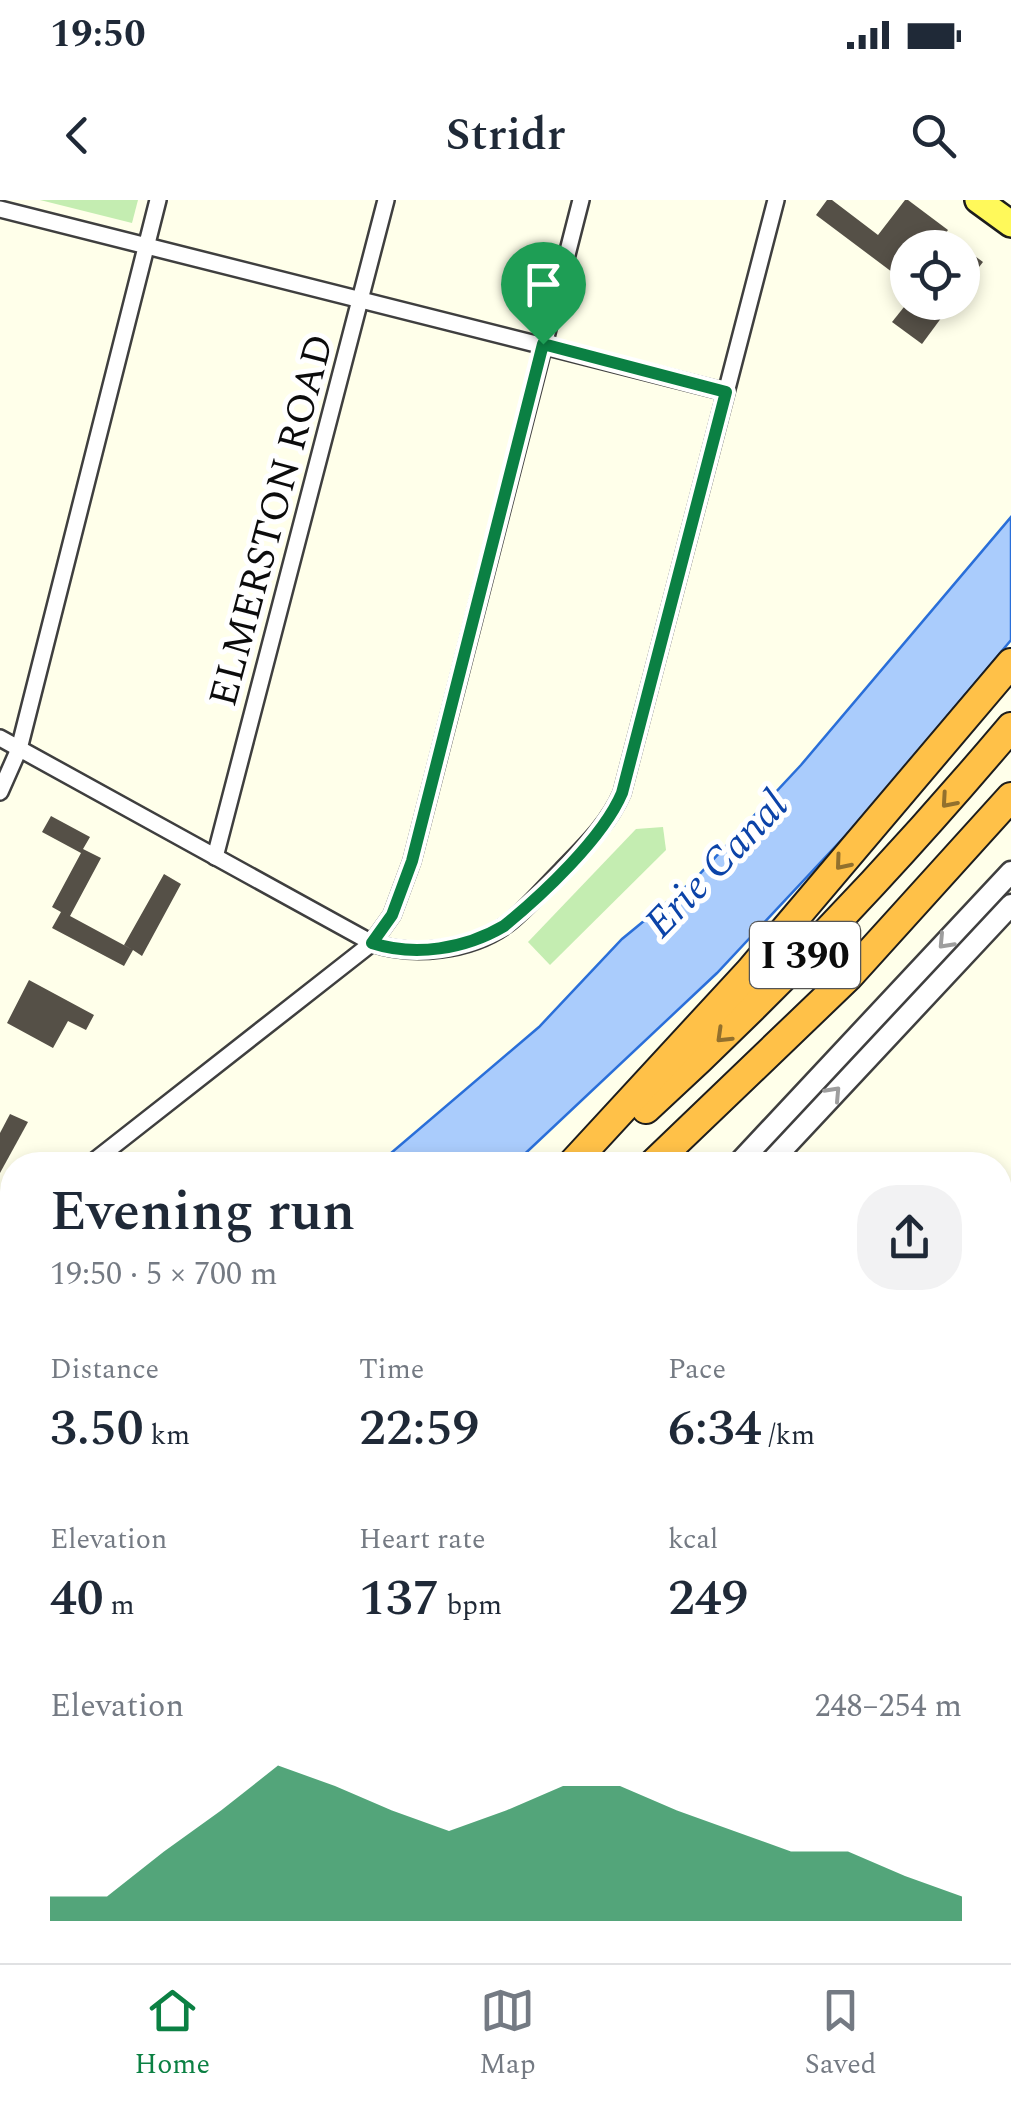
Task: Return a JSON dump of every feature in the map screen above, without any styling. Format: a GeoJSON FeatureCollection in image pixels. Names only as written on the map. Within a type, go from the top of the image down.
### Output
{"type":"FeatureCollection","features":[{"type":"Feature","properties":{"kind":"highway"},"geometry":{"type":"LineString","coordinates":[[583,1152],[750,972],[1011,663]]}},
{"type":"Feature","properties":{"kind":"highway","name":"I 390"},"geometry":{"type":"LineString","coordinates":[[597,1152],[685,1073],[800,960],[930,822],[1011,727]]}},
{"type":"Feature","properties":{"kind":"highway","name":"I 390"},"geometry":{"type":"LineString","coordinates":[[666,1152],[791,1034],[904,918],[1011,797]]}},
{"type":"Feature","properties":{"kind":"highway"},"geometry":{"type":"LineString","coordinates":[[689,1152],[771,1072],[904,918]]}},
{"type":"Feature","properties":{"kind":"main road"},"geometry":{"type":"LineString","coordinates":[[978,200],[1011,224]]}},
{"type":"Feature","properties":{"kind":"street"},"geometry":{"type":"LineString","coordinates":[[0,792],[19,749],[158,200]]}},
{"type":"Feature","properties":{"kind":"street","name":"ELMERSTON ROAD"},"geometry":{"type":"LineString","coordinates":[[216,857],[386,200]]}},
{"type":"Feature","properties":{"kind":"street"},"geometry":{"type":"LineString","coordinates":[[106,1152],[372,943],[392,915],[412,861],[580,200]]}},
{"type":"Feature","properties":{"kind":"street"},"geometry":{"type":"LineString","coordinates":[[0,738],[372,943],[411,950],[440,948],[489,935],[514,918],[598,833],[613,814],[622,793],[776,200]]}},
{"type":"Feature","properties":{"kind":"street"},"geometry":{"type":"LineString","coordinates":[[0,209],[726,392]]}},
{"type":"Feature","properties":{"kind":"street"},"geometry":{"type":"LineString","coordinates":[[750,1152],[1011,872]]}},
{"type":"Feature","properties":{"kind":"street"},"geometry":{"type":"LineString","coordinates":[[780,1152],[1011,905]]}},
{"type":"Feature","properties":{"kind":"green space"},"geometry":{"type":"Polygon","coordinates":[[[40,200],[138,200],[132,223],[40,200]]]}},
{"type":"Feature","properties":{"kind":"green space"},"geometry":{"type":"Polygon","coordinates":[[[663,827],[666,850],[550,965],[528,942],[636,829],[663,827]]]}},
{"type":"Feature","properties":{"kind":"water","name":"Erie Canal"},"geometry":{"type":"Polygon","coordinates":[[[1011,517],[1011,640],[862,818],[717,973],[527,1152],[392,1152],[539,1027],[622,939],[695,879],[801,765],[1011,517]]]}},
{"type":"Feature","properties":{"kind":"building"},"geometry":{"type":"Polygon","coordinates":[[[827,200],[832,200],[878,235],[908,200],[948,230],[890,230],[890,270],[816,215],[827,200]]]}},
{"type":"Feature","properties":{"kind":"building"},"geometry":{"type":"Polygon","coordinates":[[[894,320],[940,320],[922,344],[894,320]]]}},
{"type":"Feature","properties":{"kind":"building"},"geometry":{"type":"Polygon","coordinates":[[[51,816],[90,837],[83,849],[101,858],[70,916],[133,950],[124,966],[52,928],[61,912],[52,907],[81,853],[42,832],[51,816]]]}},
{"type":"Feature","properties":{"kind":"building"},"geometry":{"type":"Polygon","coordinates":[[[164,874],[181,884],[142,956],[124,945],[164,874]]]}},
{"type":"Feature","properties":{"kind":"building"},"geometry":{"type":"Polygon","coordinates":[[[29,980],[94,1015],[86,1030],[68,1021],[53,1048],[7,1023],[29,980]]]}},
{"type":"Feature","properties":{"kind":"building"},"geometry":{"type":"Polygon","coordinates":[[[10,1114],[28,1122],[12,1152],[0,1152],[0,1133],[10,1114]]]}},
{"type":"Feature","properties":{"kind":"route"},"geometry":{"type":"LineString","coordinates":[[543,344],[726,392],[622,793],[613,814],[514,918],[489,935],[440,948],[388,948],[372,943],[392,915],[412,861],[543,344]]}}]}
